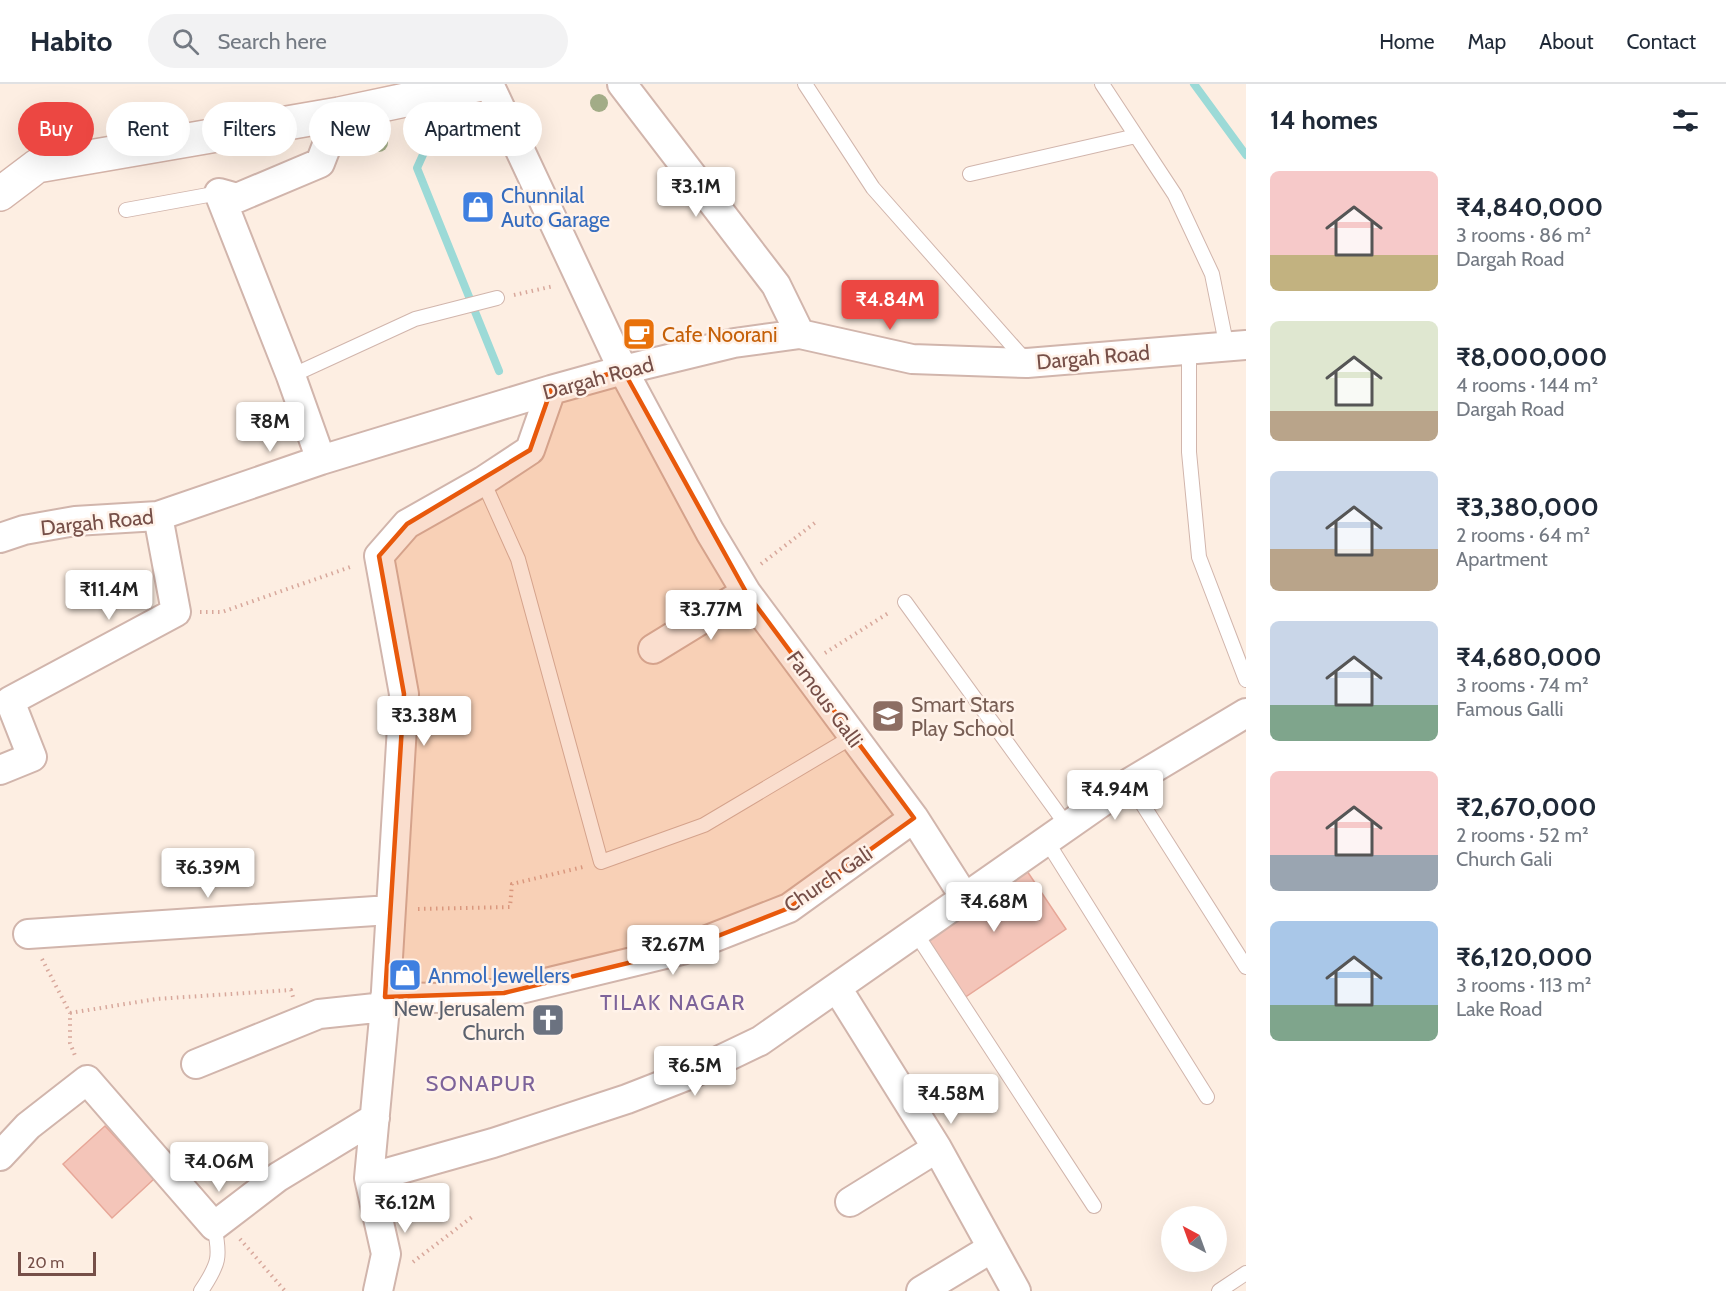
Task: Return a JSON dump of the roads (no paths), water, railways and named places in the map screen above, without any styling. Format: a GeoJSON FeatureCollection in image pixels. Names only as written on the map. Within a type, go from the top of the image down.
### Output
{"type":"FeatureCollection","features":[{"type":"Feature","properties":{"kind":"street"},"geometry":{"type":"LineString","coordinates":[[391,103],[481,84]]}},
{"type":"Feature","properties":{"kind":"street","name":"Famous Galli"},"geometry":{"type":"LineString","coordinates":[[489,84],[623,370],[710,532],[742,586],[914,818],[965,898]]}},
{"type":"Feature","properties":{"kind":"street"},"geometry":{"type":"LineString","coordinates":[[622,84],[776,285],[800,334]]}},
{"type":"Feature","properties":{"kind":"street"},"geometry":{"type":"LineString","coordinates":[[0,194],[37,166],[309,119]]}},
{"type":"Feature","properties":{"kind":"street"},"geometry":{"type":"LineString","coordinates":[[219,193],[237,198],[320,163],[323,156]]}},
{"type":"Feature","properties":{"kind":"street"},"geometry":{"type":"LineString","coordinates":[[219,193],[291,376],[321,460]]}},
{"type":"Feature","properties":{"kind":"street","name":"Dargah Road"},"geometry":{"type":"LineString","coordinates":[[0,538],[24,530],[75,521],[158,516],[321,460],[551,390],[734,343],[800,334],[912,359],[1027,363],[1236,347]]}},
{"type":"Feature","properties":{"kind":"street"},"geometry":{"type":"LineString","coordinates":[[379,1289],[386,1254],[369,1178],[385,1002],[404,694],[379,556],[407,524],[483,481],[530,450],[551,390]]}},
{"type":"Feature","properties":{"kind":"street"},"geometry":{"type":"LineString","coordinates":[[0,770],[32,757],[10,701],[176,612],[158,516]]}},
{"type":"Feature","properties":{"kind":"street"},"geometry":{"type":"LineString","coordinates":[[652,649],[742,586]]}},
{"type":"Feature","properties":{"kind":"street"},"geometry":{"type":"LineString","coordinates":[[369,1178],[493,1143],[627,1099],[691,1074],[760,1041],[1129,783],[1246,713]]}},
{"type":"Feature","properties":{"kind":"street","name":"Church Gali"},"geometry":{"type":"LineString","coordinates":[[196,1064],[319,1014],[385,1002],[504,993],[682,950],[789,908],[914,818]]}},
{"type":"Feature","properties":{"kind":"street"},"geometry":{"type":"LineString","coordinates":[[28,933],[390,910]]}},
{"type":"Feature","properties":{"kind":"street"},"geometry":{"type":"LineString","coordinates":[[837,988],[937,1148],[1016,1291]]}},
{"type":"Feature","properties":{"kind":"street"},"geometry":{"type":"LineString","coordinates":[[0,1156],[28,1126],[87,1080],[218,1222],[278,1177],[375,1118]]}},
{"type":"Feature","properties":{"kind":"street"},"geometry":{"type":"LineString","coordinates":[[850,1202],[937,1148]]}},
{"type":"Feature","properties":{"kind":"street"},"geometry":{"type":"LineString","coordinates":[[921,1291],[992,1248]]}},
{"type":"Feature","properties":{"kind":"lane"},"geometry":{"type":"LineString","coordinates":[[805,84],[873,188],[1027,363]]}},
{"type":"Feature","properties":{"kind":"lane"},"geometry":{"type":"LineString","coordinates":[[1102,84],[1175,195],[1212,274],[1236,347]]}},
{"type":"Feature","properties":{"kind":"lane"},"geometry":{"type":"LineString","coordinates":[[970,174],[1136,136]]}},
{"type":"Feature","properties":{"kind":"lane"},"geometry":{"type":"LineString","coordinates":[[126,210],[219,193]]}},
{"type":"Feature","properties":{"kind":"lane"},"geometry":{"type":"LineString","coordinates":[[291,376],[415,318],[497,298]]}},
{"type":"Feature","properties":{"kind":"lane"},"geometry":{"type":"LineString","coordinates":[[1189,350],[1189,452],[1199,556],[1246,680]]}},
{"type":"Feature","properties":{"kind":"lane"},"geometry":{"type":"LineString","coordinates":[[483,481],[518,559],[601,862],[704,825],[852,737]]}},
{"type":"Feature","properties":{"kind":"lane"},"geometry":{"type":"LineString","coordinates":[[905,602],[1057,834],[1207,1097]]}},
{"type":"Feature","properties":{"kind":"lane"},"geometry":{"type":"LineString","coordinates":[[1129,783],[1246,967]]}},
{"type":"Feature","properties":{"kind":"lane"},"geometry":{"type":"LineString","coordinates":[[915,932],[1094,1206]]}},
{"type":"Feature","properties":{"kind":"lane"},"geometry":{"type":"LineString","coordinates":[[201,1291],[215,1270],[219,1249],[218,1222]]}},
{"type":"Feature","properties":{"kind":"lane"},"geometry":{"type":"LineString","coordinates":[[1219,1291],[1246,1273]]}},
{"type":"Feature","properties":{"kind":"waterway"},"geometry":{"type":"LineString","coordinates":[[1194,84],[1246,155]]}},
{"type":"Feature","properties":{"kind":"waterway"},"geometry":{"type":"LineString","coordinates":[[422,156],[417,168],[499,371]]}},
{"type":"Feature","properties":{"kind":"place","name":"Chunnilal Auto Garage"},"geometry":{"type":"Point","coordinates":[478,207]}},
{"type":"Feature","properties":{"kind":"place","name":"Cafe Noorani"},"geometry":{"type":"Point","coordinates":[639,334]}},
{"type":"Feature","properties":{"kind":"place","name":"Smart Stars Play School"},"geometry":{"type":"Point","coordinates":[888,716]}},
{"type":"Feature","properties":{"kind":"place","name":"Anmol Jewellers"},"geometry":{"type":"Point","coordinates":[405,975]}},
{"type":"Feature","properties":{"kind":"place","name":"New Jerusalem Church"},"geometry":{"type":"Point","coordinates":[548,1020]}},
{"type":"Feature","properties":{"kind":"district","name":"TILAK NAGAR"},"geometry":{"type":"Point","coordinates":[673,1002]}},
{"type":"Feature","properties":{"kind":"district","name":"SONAPUR"},"geometry":{"type":"Point","coordinates":[481,1083]}}]}
